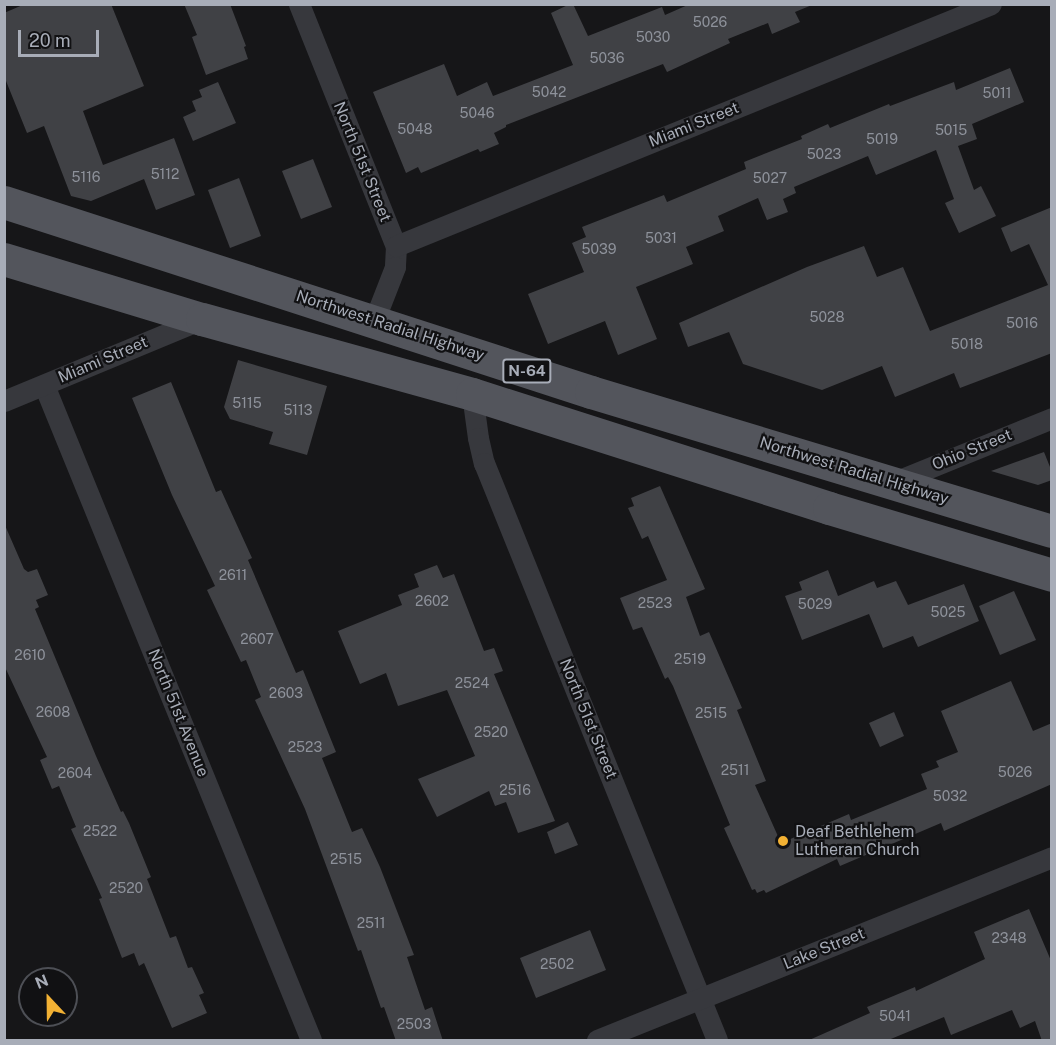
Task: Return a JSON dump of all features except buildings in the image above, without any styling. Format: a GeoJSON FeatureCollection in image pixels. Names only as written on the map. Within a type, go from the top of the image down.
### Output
{"type":"FeatureCollection","features":[{"type":"Feature","properties":{"kind":"main road","name":"Northwest Radial Highway"},"geometry":{"type":"LineString","coordinates":[[4,202],[591,392],[1052,531]]}},
{"type":"Feature","properties":{"kind":"main road","name":"N-64"},"geometry":{"type":"LineString","coordinates":[[4,259],[202,319],[472,394],[817,504],[1052,574]]}},
{"type":"Feature","properties":{"kind":"street","name":"North 51st Street"},"geometry":{"type":"LineString","coordinates":[[299,4],[396,246]]}},
{"type":"Feature","properties":{"kind":"street","name":"Miami Street"},"geometry":{"type":"LineString","coordinates":[[396,246],[991,4]]}},
{"type":"Feature","properties":{"kind":"street"},"geometry":{"type":"LineString","coordinates":[[374,321],[395,267],[396,246]]}},
{"type":"Feature","properties":{"kind":"street","name":"Miami Street"},"geometry":{"type":"LineString","coordinates":[[4,401],[202,319]]}},
{"type":"Feature","properties":{"kind":"street","name":"North 51st Avenue"},"geometry":{"type":"LineString","coordinates":[[44,385],[311,1041]]}},
{"type":"Feature","properties":{"kind":"street","name":"North 51st Street"},"geometry":{"type":"LineString","coordinates":[[472,394],[484,463],[717,1041]]}},
{"type":"Feature","properties":{"kind":"street","name":"Ohio Street"},"geometry":{"type":"LineString","coordinates":[[891,483],[1052,418]]}},
{"type":"Feature","properties":{"kind":"street","name":"Lake Street"},"geometry":{"type":"LineString","coordinates":[[597,1041],[1052,857]]}},
{"type":"Feature","properties":{"kind":"place","name":"Deaf Bethlehem Lutheran Church"},"geometry":{"type":"Point","coordinates":[783,841]}}]}
